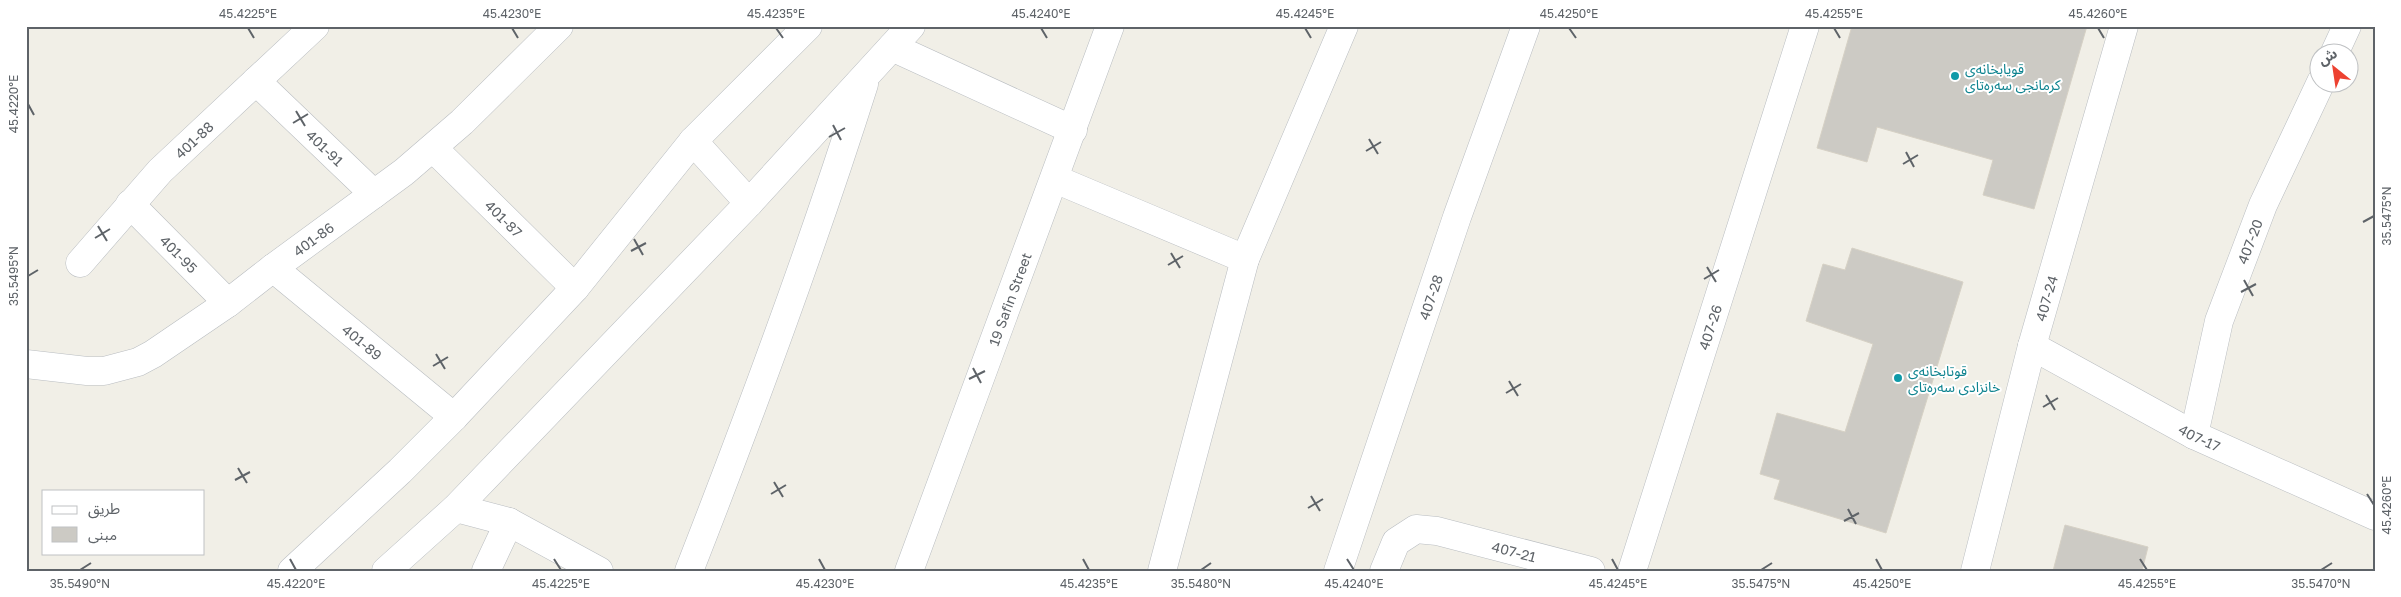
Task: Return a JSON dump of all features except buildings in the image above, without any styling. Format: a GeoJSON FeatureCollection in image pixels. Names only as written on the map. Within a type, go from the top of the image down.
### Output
{"type":"FeatureCollection","features":[{"type":"Feature","properties":{"kind":"street","name":"401-86"},"geometry":{"type":"LineString","coordinates":[[26,364],[87,371],[121,367],[153,354],[228,303],[433,148],[559,26]]}},
{"type":"Feature","properties":{"kind":"street"},"geometry":{"type":"LineString","coordinates":[[292,571],[400,471],[454,417],[575,288],[693,140],[808,26]]}},
{"type":"Feature","properties":{"kind":"street"},"geometry":{"type":"LineString","coordinates":[[386,571],[456,508],[749,203],[911,26]]}},
{"type":"Feature","properties":{"kind":"street","name":"19 Safin Street"},"geometry":{"type":"LineString","coordinates":[[909,571],[1110,26]]}},
{"type":"Feature","properties":{"kind":"street"},"geometry":{"type":"LineString","coordinates":[[1162,571],[1244,259],[1344,26]]}},
{"type":"Feature","properties":{"kind":"street","name":"407-28"},"geometry":{"type":"LineString","coordinates":[[1338,571],[1458,217],[1526,26]]}},
{"type":"Feature","properties":{"kind":"street","name":"407-26"},"geometry":{"type":"LineString","coordinates":[[1632,571],[1805,26]]}},
{"type":"Feature","properties":{"kind":"street","name":"407-24"},"geometry":{"type":"LineString","coordinates":[[1975,571],[2032,346],[2124,26]]}},
{"type":"Feature","properties":{"kind":"street"},"geometry":{"type":"LineString","coordinates":[[2340,42],[2348,26]]}},
{"type":"Feature","properties":{"kind":"street","name":"401-88"},"geometry":{"type":"LineString","coordinates":[[80,263],[130,204],[185,147],[256,81],[309,28]]}},
{"type":"Feature","properties":{"kind":"street"},"geometry":{"type":"LineString","coordinates":[[892,47],[1073,130]]}},
{"type":"Feature","properties":{"kind":"street"},"geometry":{"type":"LineString","coordinates":[[689,571],[759,392],[835,176],[867,75]]}},
{"type":"Feature","properties":{"kind":"street","name":"401-91"},"geometry":{"type":"LineString","coordinates":[[256,81],[374,194]]}},
{"type":"Feature","properties":{"kind":"street","name":"407-20"},"geometry":{"type":"LineString","coordinates":[[2194,435],[2219,321],[2263,205],[2316,92]]}},
{"type":"Feature","properties":{"kind":"street"},"geometry":{"type":"LineString","coordinates":[[693,140],[749,203]]}},
{"type":"Feature","properties":{"kind":"street","name":"401-87"},"geometry":{"type":"LineString","coordinates":[[433,148],[575,288]]}},
{"type":"Feature","properties":{"kind":"street"},"geometry":{"type":"LineString","coordinates":[[1055,179],[1244,259]]}},
{"type":"Feature","properties":{"kind":"street","name":"401-95"},"geometry":{"type":"LineString","coordinates":[[130,204],[228,303]]}},
{"type":"Feature","properties":{"kind":"street","name":"401-89"},"geometry":{"type":"LineString","coordinates":[[273,268],[454,417]]}},
{"type":"Feature","properties":{"kind":"street","name":"407-17"},"geometry":{"type":"LineString","coordinates":[[2032,346],[2194,435],[2375,516]]}},
{"type":"Feature","properties":{"kind":"street"},"geometry":{"type":"LineString","coordinates":[[456,508],[509,522],[600,571]]}},
{"type":"Feature","properties":{"kind":"street"},"geometry":{"type":"LineString","coordinates":[[486,571],[509,522]]}},
{"type":"Feature","properties":{"kind":"street","name":"407-21"},"geometry":{"type":"LineString","coordinates":[[1384,571],[1396,542],[1416,529],[1437,531],[1591,571]]}},
{"type":"Feature","properties":{"kind":"place","name":"قویابخانەی کرمانجی سەرەتای"},"geometry":{"type":"Point","coordinates":[1955,76]}},
{"type":"Feature","properties":{"kind":"place","name":"قوتابخانەی خانزادی سەرەتای"},"geometry":{"type":"Point","coordinates":[1898,378]}}]}
